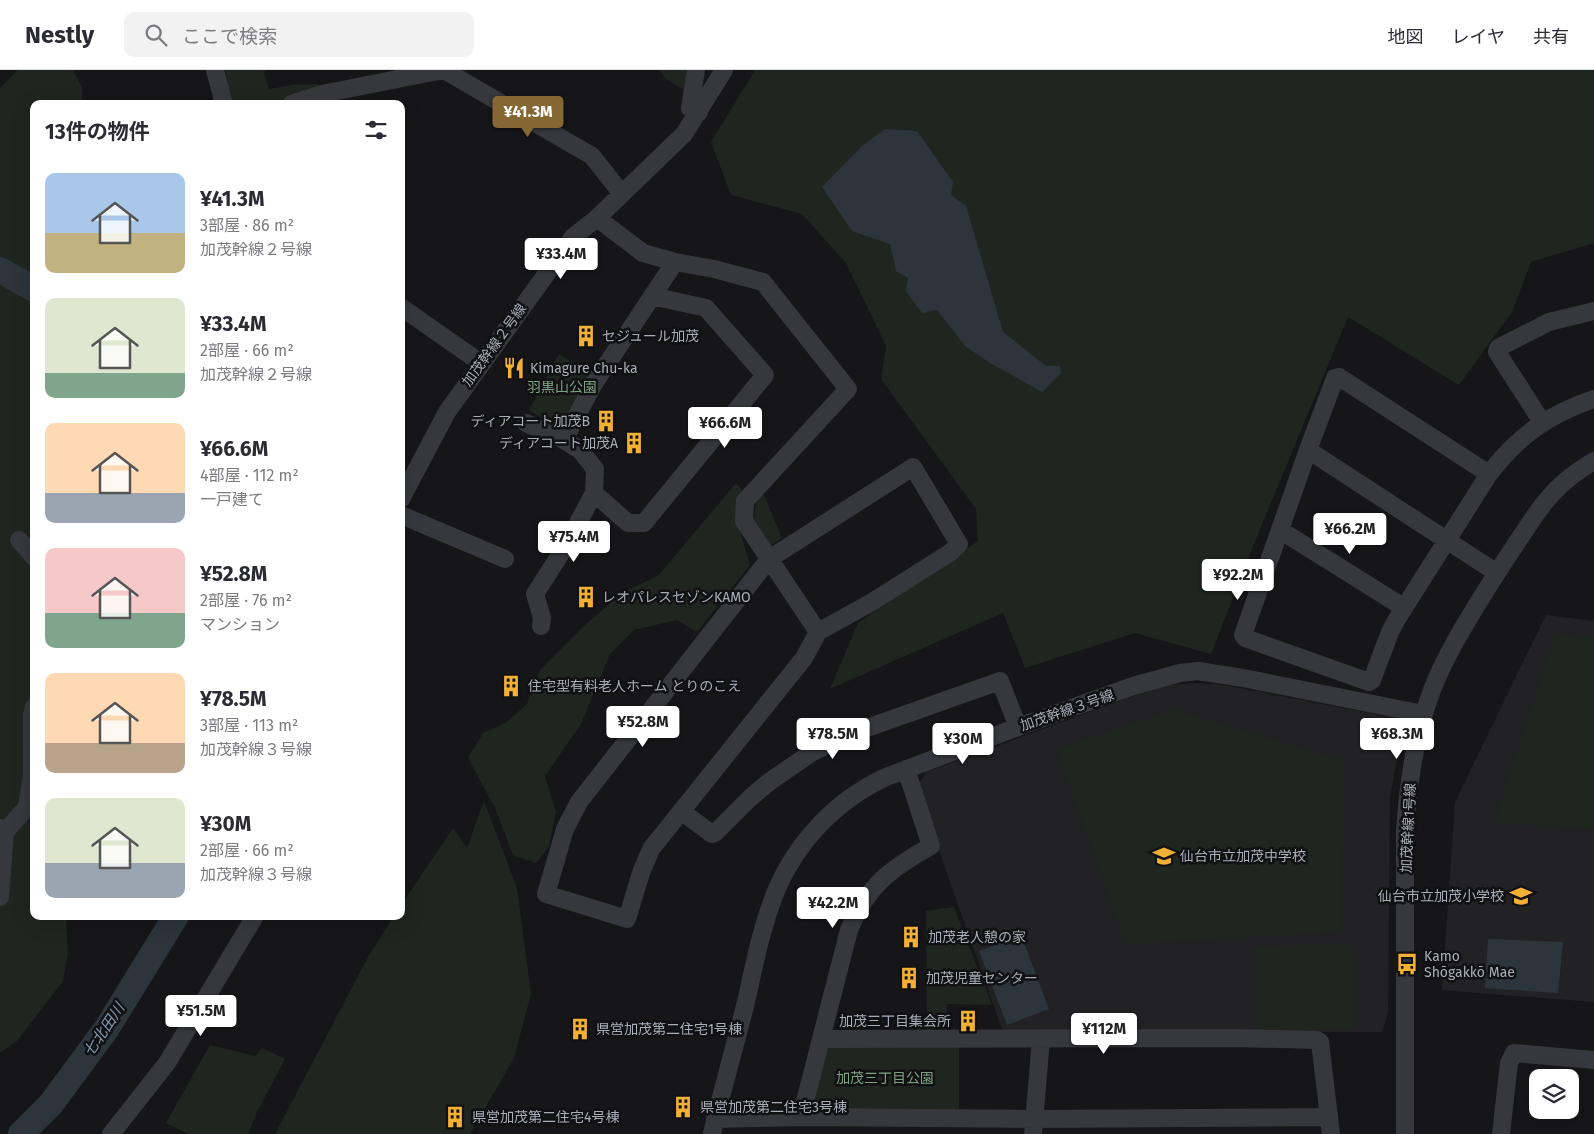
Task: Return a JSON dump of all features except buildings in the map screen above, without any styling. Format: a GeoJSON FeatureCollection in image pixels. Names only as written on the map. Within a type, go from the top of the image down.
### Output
{"type":"FeatureCollection","features":[{"type":"Feature","properties":{"kind":"street"},"geometry":{"type":"LineString","coordinates":[[214,70],[223,100]]}},
{"type":"Feature","properties":{"kind":"street"},"geometry":{"type":"LineString","coordinates":[[303,100],[322,94],[444,70],[592,156],[622,194]]}},
{"type":"Feature","properties":{"kind":"street"},"geometry":{"type":"LineString","coordinates":[[696,70],[690,108],[699,112]]}},
{"type":"Feature","properties":{"kind":"street","name":"加茂幹線２号線"},"geometry":{"type":"LineString","coordinates":[[405,491],[447,412],[573,237],[597,218],[684,134],[724,70]]}},
{"type":"Feature","properties":{"kind":"street"},"geometry":{"type":"LineString","coordinates":[[597,218],[643,253],[763,282],[848,389],[745,501],[744,522],[818,632]]}},
{"type":"Feature","properties":{"kind":"street"},"geometry":{"type":"LineString","coordinates":[[564,440],[593,385],[675,262]]}},
{"type":"Feature","properties":{"kind":"street"},"geometry":{"type":"LineString","coordinates":[[594,494],[628,522],[644,523],[765,375],[706,308],[652,296]]}},
{"type":"Feature","properties":{"kind":"street"},"geometry":{"type":"LineString","coordinates":[[405,310],[481,363]]}},
{"type":"Feature","properties":{"kind":"street"},"geometry":{"type":"LineString","coordinates":[[1542,422],[1497,352],[1498,348],[1549,322],[1594,311]]}},
{"type":"Feature","properties":{"kind":"street"},"geometry":{"type":"LineString","coordinates":[[1489,474],[1339,376],[1335,378],[1280,530],[1244,635],[1245,638],[1369,682],[1372,680],[1390,632],[1489,474],[1514,446],[1542,422],[1594,399]]}},
{"type":"Feature","properties":{"kind":"street"},"geometry":{"type":"LineString","coordinates":[[526,423],[564,440],[580,450],[595,469],[594,494],[565,547],[535,594],[542,618],[541,626]]}},
{"type":"Feature","properties":{"kind":"street"},"geometry":{"type":"LineString","coordinates":[[1308,450],[1497,572]]}},
{"type":"Feature","properties":{"kind":"street","name":"加茂幹線1号線"},"geometry":{"type":"LineString","coordinates":[[1405,1134],[1405,831],[1411,777],[1424,714],[1432,689],[1452,646],[1497,572],[1546,499],[1576,471],[1594,461]]}},
{"type":"Feature","properties":{"kind":"street"},"geometry":{"type":"LineString","coordinates":[[912,467],[959,544],[951,552],[872,602],[818,632],[804,658],[651,849],[641,873],[627,919],[546,894],[565,829],[579,802],[769,559],[912,467]]}},
{"type":"Feature","properties":{"kind":"street"},"geometry":{"type":"LineString","coordinates":[[405,517],[505,559]]}},
{"type":"Feature","properties":{"kind":"street"},"geometry":{"type":"LineString","coordinates":[[1280,530],[1404,608]]}},
{"type":"Feature","properties":{"kind":"street"},"geometry":{"type":"LineString","coordinates":[[19,540],[30,552]]}},
{"type":"Feature","properties":{"kind":"street","name":"加茂幹線３号線"},"geometry":{"type":"LineString","coordinates":[[713,1127],[766,921],[775,894],[803,844],[825,818],[838,806],[868,785],[1018,727],[1162,676],[1180,673],[1198,671],[1243,678],[1424,714]]}},
{"type":"Feature","properties":{"kind":"street"},"geometry":{"type":"LineString","coordinates":[[681,811],[712,834],[715,833],[769,782],[811,753],[850,734],[1000,681],[1018,727]]}},
{"type":"Feature","properties":{"kind":"street"},"geometry":{"type":"LineString","coordinates":[[801,1117],[849,930],[862,903],[888,873],[931,846],[906,769]]}},
{"type":"Feature","properties":{"kind":"street"},"geometry":{"type":"LineString","coordinates":[[0,897],[3,830],[27,807],[30,788]]}},
{"type":"Feature","properties":{"kind":"street"},"geometry":{"type":"LineString","coordinates":[[111,1134],[167,1062],[253,920]]}},
{"type":"Feature","properties":{"kind":"street"},"geometry":{"type":"LineString","coordinates":[[713,1127],[801,1117],[1033,1127],[1330,1126],[1320,1042],[1318,1040],[1236,1038],[822,1039]]}},
{"type":"Feature","properties":{"kind":"street"},"geometry":{"type":"LineString","coordinates":[[1033,1127],[1041,1039]]}},
{"type":"Feature","properties":{"kind":"street"},"geometry":{"type":"LineString","coordinates":[[1505,1134],[1509,1063],[1514,1053],[1594,1060]]}},
{"type":"Feature","properties":{"kind":"shaded area"},"geometry":{"type":"Polygon","coordinates":[[[885,129],[917,131],[953,182],[951,195],[966,206],[1003,332],[1046,366],[1060,366],[1061,373],[1042,392],[990,363],[965,346],[937,310],[922,313],[906,291],[908,278],[896,271],[890,244],[852,231],[822,187],[863,145],[885,129]]]}},
{"type":"Feature","properties":{"kind":"shaded area","name":"仙台市立加茂小学校"},"geometry":{"type":"Polygon","coordinates":[[[1546,615],[1594,621],[1594,1002],[1442,990],[1455,802],[1546,615]]]}},
{"type":"Feature","properties":{"kind":"shaded area","name":"仙台市立加茂中学校"},"geometry":{"type":"Polygon","coordinates":[[[1195,683],[1224,685],[1394,718],[1402,730],[1390,798],[1388,1013],[1382,1032],[1003,1032],[918,786],[926,772],[1152,689],[1169,685],[1195,683]]]}},
{"type":"Feature","properties":{"kind":"shaded area"},"geometry":{"type":"Polygon","coordinates":[[[1021,935],[1049,1009],[1007,1025],[979,951],[1021,935]]]}},
{"type":"Feature","properties":{"kind":"shaded area"},"geometry":{"type":"Polygon","coordinates":[[[1488,939],[1563,942],[1558,993],[1485,988],[1488,939]]]}},
{"type":"Feature","properties":{"kind":"green space"},"geometry":{"type":"Polygon","coordinates":[[[18,70],[73,70],[82,87],[82,100],[30,100],[30,920],[66,920],[68,953],[63,981],[17,1041],[0,1053],[0,88],[18,70]]]}},
{"type":"Feature","properties":{"kind":"green space"},"geometry":{"type":"Polygon","coordinates":[[[225,70],[265,70],[264,74],[269,89],[292,85],[319,84],[320,89],[283,100],[232,100],[225,70]]]}},
{"type":"Feature","properties":{"kind":"green space"},"geometry":{"type":"Polygon","coordinates":[[[660,70],[689,70],[685,90],[665,79],[660,70]]]}},
{"type":"Feature","properties":{"kind":"green space"},"geometry":{"type":"Polygon","coordinates":[[[755,70],[1594,70],[1594,243],[1531,262],[1512,312],[1459,385],[1348,317],[1254,544],[1211,654],[1135,633],[1025,668],[1003,613],[830,689],[858,623],[978,541],[976,509],[881,379],[886,346],[846,263],[802,214],[731,195],[711,142],[755,70]]]}},
{"type":"Feature","properties":{"kind":"green space","name":"羽黒山公園"},"geometry":{"type":"Polygon","coordinates":[[[559,354],[590,374],[564,423],[553,425],[529,410],[559,354]]]}},
{"type":"Feature","properties":{"kind":"green space"},"geometry":{"type":"Polygon","coordinates":[[[736,483],[743,491],[736,517],[750,565],[697,632],[677,620],[634,630],[610,654],[581,724],[545,776],[556,812],[549,847],[536,863],[513,855],[495,808],[468,758],[483,733],[507,722],[527,704],[540,670],[585,625],[622,593],[659,575],[736,483]]]}},
{"type":"Feature","properties":{"kind":"green space"},"geometry":{"type":"Polygon","coordinates":[[[763,493],[782,538],[770,546],[753,525],[756,501],[763,493]]]}},
{"type":"Feature","properties":{"kind":"green space"},"geometry":{"type":"Polygon","coordinates":[[[1555,634],[1594,639],[1594,829],[1494,823],[1555,634]]]}},
{"type":"Feature","properties":{"kind":"green space"},"geometry":{"type":"Polygon","coordinates":[[[1173,709],[1344,761],[1341,932],[1125,944],[1057,749],[1173,709]]]}},
{"type":"Feature","properties":{"kind":"green space"},"geometry":{"type":"Polygon","coordinates":[[[484,801],[517,888],[531,994],[514,1058],[470,1134],[275,1134],[368,957],[391,920],[405,920],[405,899],[453,828],[467,848],[484,801]]]}},
{"type":"Feature","properties":{"kind":"green space"},"geometry":{"type":"Polygon","coordinates":[[[954,907],[992,1005],[947,1004],[945,1028],[927,1030],[926,911],[954,907]]]}},
{"type":"Feature","properties":{"kind":"green space"},"geometry":{"type":"Polygon","coordinates":[[[1352,942],[1354,1029],[1257,1032],[1255,947],[1352,942]]]}},
{"type":"Feature","properties":{"kind":"green space","name":"加茂三丁目公園"},"geometry":{"type":"Polygon","coordinates":[[[959,1044],[959,1112],[818,1112],[811,1103],[825,1051],[834,1045],[959,1044]]]}},
{"type":"Feature","properties":{"kind":"green space"},"geometry":{"type":"Polygon","coordinates":[[[210,1045],[255,1056],[262,1048],[285,1059],[257,1112],[248,1134],[188,1134],[166,1123],[210,1045]]]}},
{"type":"Feature","properties":{"kind":"waterway","name":"七北田川"},"geometry":{"type":"LineString","coordinates":[[0,270],[30,287]]}},
{"type":"Feature","properties":{"kind":"waterway","name":"七北田川"},"geometry":{"type":"LineString","coordinates":[[21,1134],[51,1104],[107,1028],[174,920]]}},
{"type":"Feature","properties":{"kind":"place","name":"セジュール加茂"},"geometry":{"type":"Point","coordinates":[586,336]}},
{"type":"Feature","properties":{"kind":"place","name":"Kimagure Chu-ka"},"geometry":{"type":"Point","coordinates":[514,368]}},
{"type":"Feature","properties":{"kind":"place","name":"ディアコート加茂B"},"geometry":{"type":"Point","coordinates":[606,421]}},
{"type":"Feature","properties":{"kind":"place","name":"ディアコート加茂A"},"geometry":{"type":"Point","coordinates":[634,443]}},
{"type":"Feature","properties":{"kind":"place","name":"レオパレスセゾンKAMO"},"geometry":{"type":"Point","coordinates":[586,597]}},
{"type":"Feature","properties":{"kind":"place","name":"住宅型有料老人ホーム とりのこえ"},"geometry":{"type":"Point","coordinates":[511,686]}},
{"type":"Feature","properties":{"kind":"place","name":"仙台市立加茂中学校"},"geometry":{"type":"Point","coordinates":[1164,856]}},
{"type":"Feature","properties":{"kind":"place","name":"仙台市立加茂小学校"},"geometry":{"type":"Point","coordinates":[1521,896]}},
{"type":"Feature","properties":{"kind":"place","name":"加茂老人憩の家"},"geometry":{"type":"Point","coordinates":[911,937]}},
{"type":"Feature","properties":{"kind":"place","name":"Kamo Shōgakkō Mae"},"geometry":{"type":"Point","coordinates":[1407,964]}},
{"type":"Feature","properties":{"kind":"place","name":"加茂児童センター"},"geometry":{"type":"Point","coordinates":[909,978]}},
{"type":"Feature","properties":{"kind":"place","name":"加茂三丁目集会所"},"geometry":{"type":"Point","coordinates":[968,1021]}},
{"type":"Feature","properties":{"kind":"place","name":"県営加茂第二住宅1号棟"},"geometry":{"type":"Point","coordinates":[580,1029]}},
{"type":"Feature","properties":{"kind":"place","name":"県営加茂第二住宅3号棟"},"geometry":{"type":"Point","coordinates":[683,1107]}},
{"type":"Feature","properties":{"kind":"place","name":"県営加茂第二住宅4号棟"},"geometry":{"type":"Point","coordinates":[455,1117]}}]}
